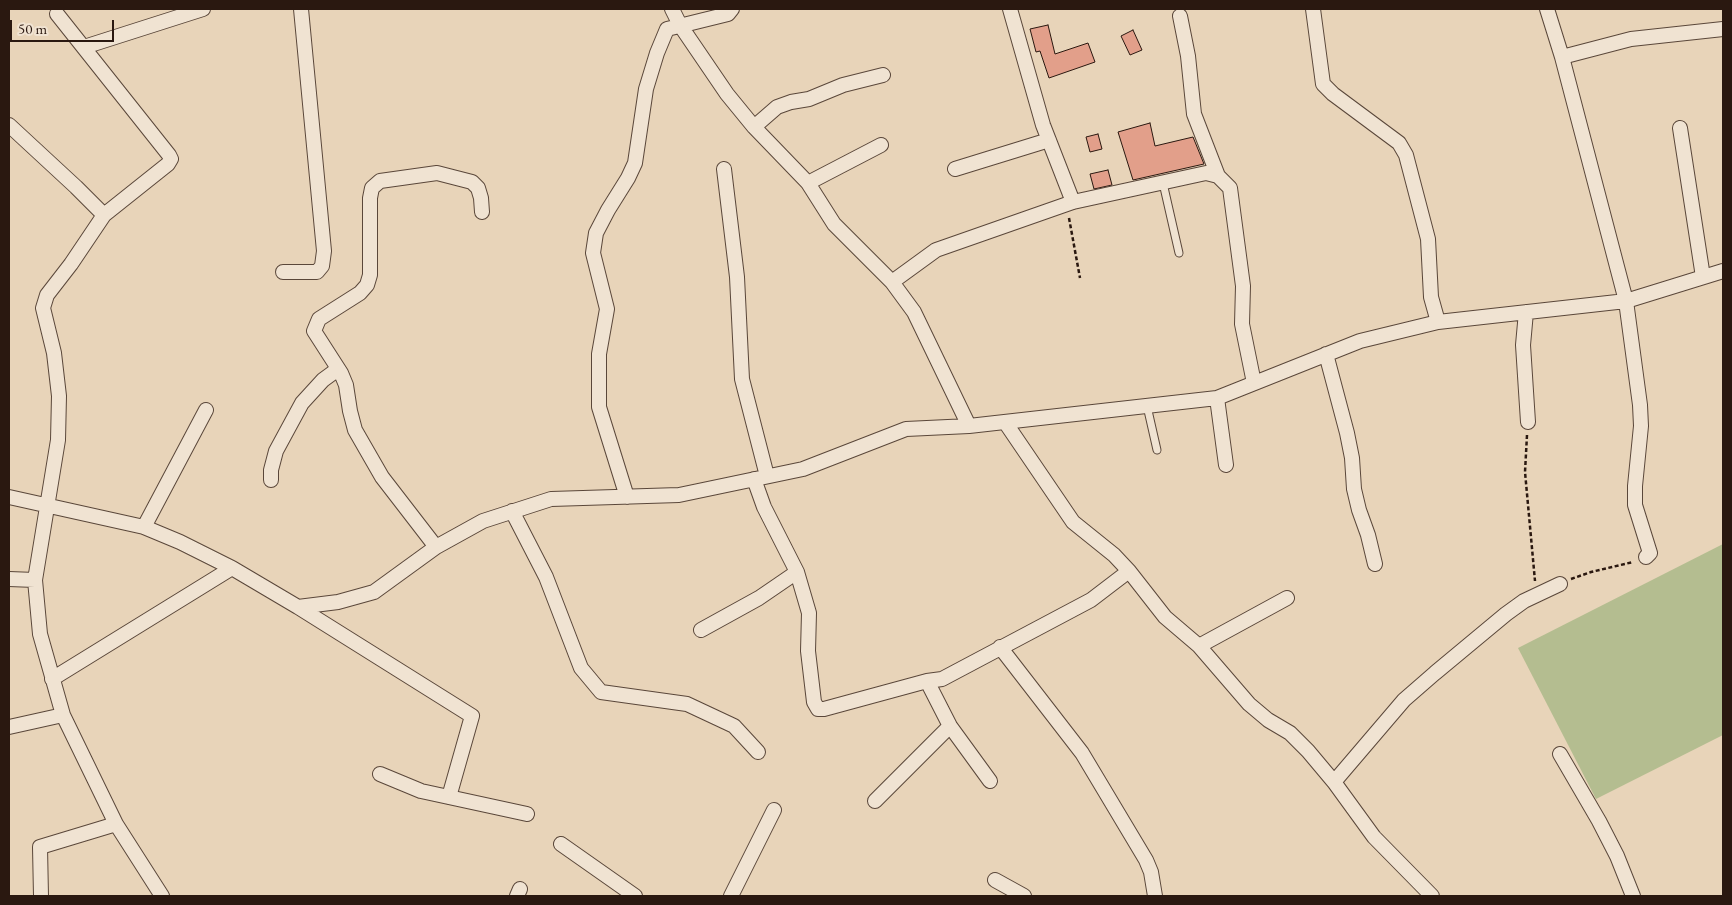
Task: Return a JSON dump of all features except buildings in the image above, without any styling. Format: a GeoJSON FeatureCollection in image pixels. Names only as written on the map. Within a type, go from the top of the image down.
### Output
{"type":"FeatureCollection","features":[{"type":"Feature","properties":{"kind":"street"},"geometry":{"type":"LineString","coordinates":[[84,47],[203,9]]}},
{"type":"Feature","properties":{"kind":"street"},"geometry":{"type":"LineString","coordinates":[[283,272],[317,272],[322,266],[324,251],[301,9]]}},
{"type":"Feature","properties":{"kind":"street"},"geometry":{"type":"LineString","coordinates":[[672,9],[680,25],[727,94],[754,127],[808,183],[834,224],[892,282],[914,312],[969,426]]}},
{"type":"Feature","properties":{"kind":"street"},"geometry":{"type":"LineString","coordinates":[[627,497],[599,407],[599,354],[607,309],[593,253],[596,233],[635,163],[646,89],[657,53],[667,29],[728,14],[732,9]]}},
{"type":"Feature","properties":{"kind":"street"},"geometry":{"type":"LineString","coordinates":[[1010,9],[1043,125],[1070,203]]}},
{"type":"Feature","properties":{"kind":"street"},"geometry":{"type":"LineString","coordinates":[[1313,9],[1323,84],[1333,94],[1399,143],[1406,154],[1428,238],[1431,297],[1438,322]]}},
{"type":"Feature","properties":{"kind":"street"},"geometry":{"type":"LineString","coordinates":[[1547,9],[1562,56],[1626,301],[1642,426],[1634,486],[1635,505],[1650,553],[1646,557]]}},
{"type":"Feature","properties":{"kind":"street"},"geometry":{"type":"LineString","coordinates":[[57,14],[171,159],[168,164],[104,215],[71,264],[47,294],[42,308],[54,352],[59,396],[58,440],[36,580],[40,634],[63,715],[116,824],[162,896]]}},
{"type":"Feature","properties":{"kind":"street"},"geometry":{"type":"LineString","coordinates":[[1180,16],[1188,56],[1194,114],[1218,176],[1230,188],[1243,286],[1242,324],[1254,383]]}},
{"type":"Feature","properties":{"kind":"street"},"geometry":{"type":"LineString","coordinates":[[1562,56],[1631,39],[1723,29]]}},
{"type":"Feature","properties":{"kind":"street"},"geometry":{"type":"LineString","coordinates":[[754,127],[776,107],[809,99],[843,85],[883,75]]}},
{"type":"Feature","properties":{"kind":"street"},"geometry":{"type":"LineString","coordinates":[[9,125],[76,186],[104,215]]}},
{"type":"Feature","properties":{"kind":"street"},"geometry":{"type":"LineString","coordinates":[[1680,128],[1703,277]]}},
{"type":"Feature","properties":{"kind":"street"},"geometry":{"type":"LineString","coordinates":[[955,169],[1049,140]]}},
{"type":"Feature","properties":{"kind":"street"},"geometry":{"type":"LineString","coordinates":[[808,183],[881,145]]}},
{"type":"Feature","properties":{"kind":"street"},"geometry":{"type":"LineString","coordinates":[[724,169],[737,277],[742,379],[764,507],[797,572],[809,612],[808,651],[814,702],[818,709],[824,709],[927,680],[942,679],[1091,600],[1129,571]]}},
{"type":"Feature","properties":{"kind":"street"},"geometry":{"type":"LineString","coordinates":[[892,282],[936,250],[1070,203],[1206,173],[1218,176]]}},
{"type":"Feature","properties":{"kind":"street"},"geometry":{"type":"LineString","coordinates":[[436,547],[382,477],[355,430],[346,385],[314,331],[319,319],[360,293],[367,285],[370,275],[370,198],[372,188],[380,181],[438,174],[472,182],[478,188],[482,212]]}},
{"type":"Feature","properties":{"kind":"street"},"geometry":{"type":"LineString","coordinates":[[298,607],[338,602],[374,592],[436,547],[483,521],[551,499],[679,495],[803,468],[906,429],[969,426],[1217,398],[1360,341],[1438,322],[1626,301],[1723,271]]}},
{"type":"Feature","properties":{"kind":"street"},"geometry":{"type":"LineString","coordinates":[[1526,312],[1523,345],[1528,422]]}},
{"type":"Feature","properties":{"kind":"street"},"geometry":{"type":"LineString","coordinates":[[1326,354],[1347,433],[1352,458],[1354,489],[1375,564]]}},
{"type":"Feature","properties":{"kind":"street"},"geometry":{"type":"LineString","coordinates":[[271,480],[271,470],[276,451],[302,403],[323,380],[338,369]]}},
{"type":"Feature","properties":{"kind":"street"},"geometry":{"type":"LineString","coordinates":[[1217,398],[1226,465]]}},
{"type":"Feature","properties":{"kind":"street"},"geometry":{"type":"LineString","coordinates":[[144,527],[206,410]]}},
{"type":"Feature","properties":{"kind":"street"},"geometry":{"type":"LineString","coordinates":[[1005,422],[1073,522],[1114,555],[1165,617],[1199,646],[1249,704],[1268,720],[1290,734],[1334,782],[1374,837],[1426,895]]}},
{"type":"Feature","properties":{"kind":"street"},"geometry":{"type":"LineString","coordinates":[[9,497],[144,527],[180,542],[232,568],[298,607],[472,716],[449,797]]}},
{"type":"Feature","properties":{"kind":"street"},"geometry":{"type":"LineString","coordinates":[[512,511],[546,577],[581,668],[601,692],[687,704],[734,726],[758,752]]}},
{"type":"Feature","properties":{"kind":"street"},"geometry":{"type":"LineString","coordinates":[[52,679],[232,568]]}},
{"type":"Feature","properties":{"kind":"street"},"geometry":{"type":"LineString","coordinates":[[701,630],[759,598],[797,572]]}},
{"type":"Feature","properties":{"kind":"street"},"geometry":{"type":"LineString","coordinates":[[9,579],[36,580]]}},
{"type":"Feature","properties":{"kind":"street"},"geometry":{"type":"LineString","coordinates":[[1334,782],[1404,700],[1506,614],[1536,595],[1560,584]]}},
{"type":"Feature","properties":{"kind":"street"},"geometry":{"type":"LineString","coordinates":[[1199,646],[1287,598]]}},
{"type":"Feature","properties":{"kind":"street"},"geometry":{"type":"LineString","coordinates":[[1000,647],[1082,753],[1146,860],[1151,872],[1154,896]]}},
{"type":"Feature","properties":{"kind":"street"},"geometry":{"type":"LineString","coordinates":[[927,680],[950,726],[990,781]]}},
{"type":"Feature","properties":{"kind":"street"},"geometry":{"type":"LineString","coordinates":[[9,727],[63,715]]}},
{"type":"Feature","properties":{"kind":"street"},"geometry":{"type":"LineString","coordinates":[[875,800],[950,726]]}},
{"type":"Feature","properties":{"kind":"street"},"geometry":{"type":"LineString","coordinates":[[1560,754],[1617,856],[1633,896]]}},
{"type":"Feature","properties":{"kind":"street"},"geometry":{"type":"LineString","coordinates":[[380,774],[420,791],[527,814]]}},
{"type":"Feature","properties":{"kind":"street"},"geometry":{"type":"LineString","coordinates":[[731,896],[774,810]]}},
{"type":"Feature","properties":{"kind":"street"},"geometry":{"type":"LineString","coordinates":[[41,896],[40,847],[116,824]]}},
{"type":"Feature","properties":{"kind":"street"},"geometry":{"type":"LineString","coordinates":[[561,844],[635,896]]}},
{"type":"Feature","properties":{"kind":"street"},"geometry":{"type":"LineString","coordinates":[[995,880],[1024,896]]}},
{"type":"Feature","properties":{"kind":"lane"},"geometry":{"type":"LineString","coordinates":[[1163,183],[1179,253]]}},
{"type":"Feature","properties":{"kind":"lane"},"geometry":{"type":"LineString","coordinates":[[1147,406],[1157,450]]}},
{"type":"Feature","properties":{"kind":"path"},"geometry":{"type":"LineString","coordinates":[[1070,203],[1080,278]]}},
{"type":"Feature","properties":{"kind":"path"},"geometry":{"type":"LineString","coordinates":[[1528,422],[1525,472],[1536,595]]}},
{"type":"Feature","properties":{"kind":"path"},"geometry":{"type":"LineString","coordinates":[[1560,584],[1591,572],[1646,557]]}},
{"type":"Feature","properties":{"kind":"green space"},"geometry":{"type":"Polygon","coordinates":[[[1723,544],[1723,735],[1596,799],[1518,648],[1723,544]]]}}]}
